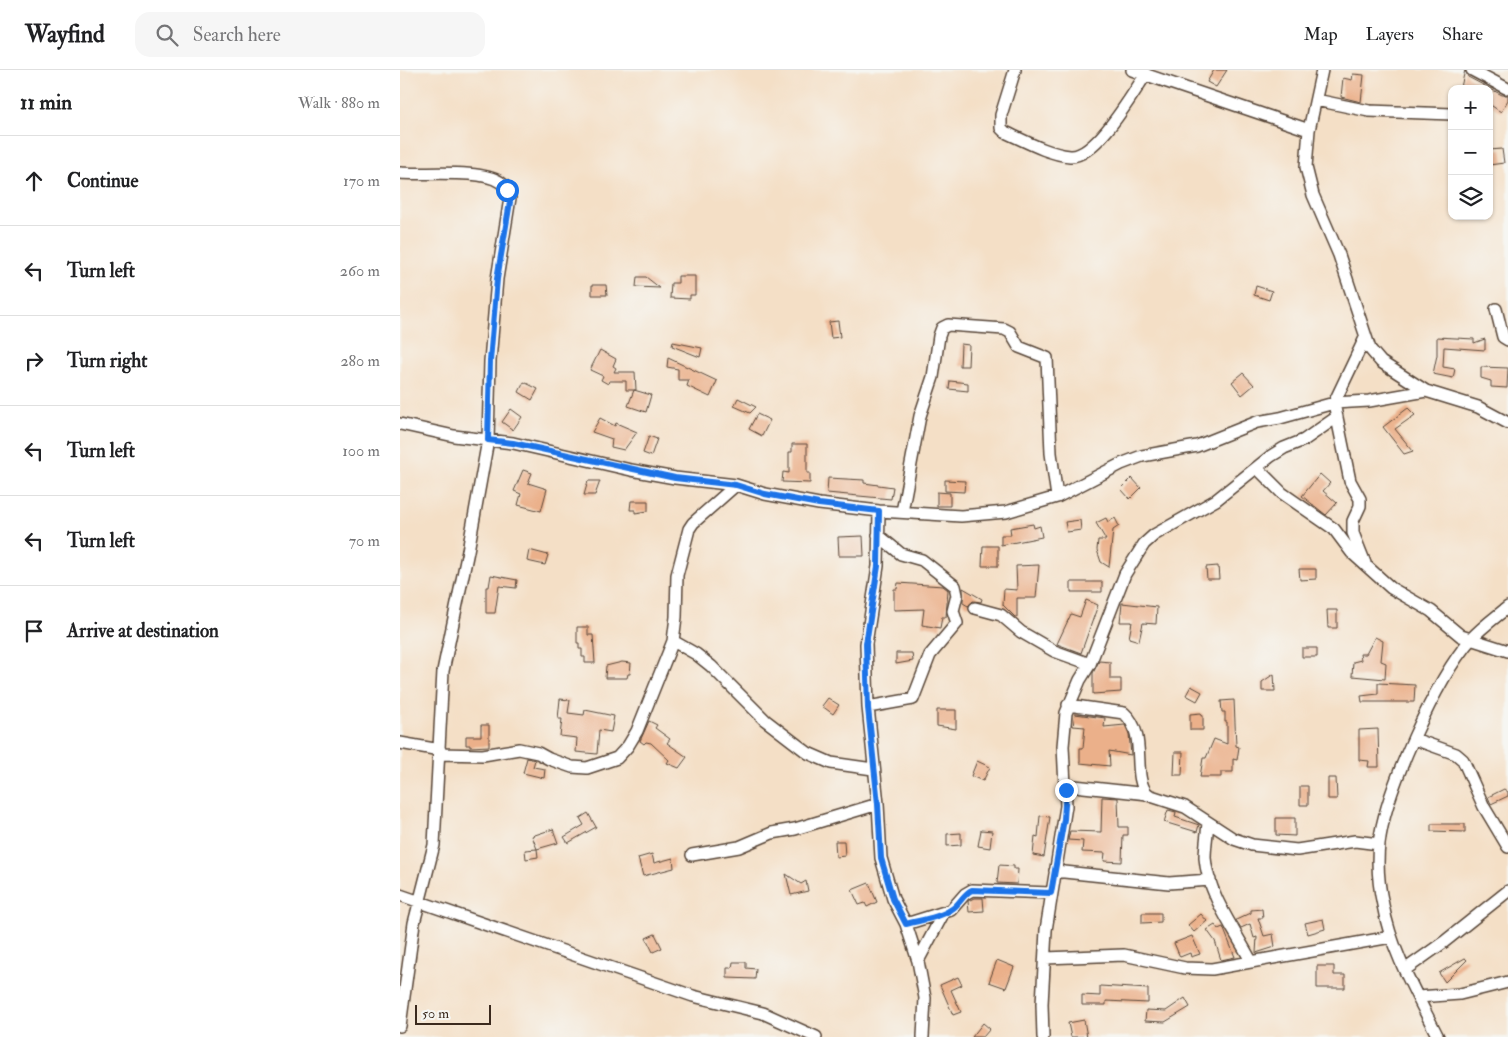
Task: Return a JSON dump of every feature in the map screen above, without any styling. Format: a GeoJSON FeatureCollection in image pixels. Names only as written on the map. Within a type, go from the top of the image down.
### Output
{"type":"FeatureCollection","features":[{"type":"Feature","properties":{"kind":"street"},"geometry":{"type":"LineString","coordinates":[[1015,70],[1001,115],[1001,128],[1005,132],[1045,149],[1069,156],[1083,153],[1093,145],[1119,114],[1146,74]]}},
{"type":"Feature","properties":{"kind":"street"},"geometry":{"type":"LineString","coordinates":[[1132,70],[1309,130]]}},
{"type":"Feature","properties":{"kind":"street"},"geometry":{"type":"LineString","coordinates":[[1322,70],[1309,130],[1305,160],[1313,195],[1339,256],[1370,350],[1381,362],[1426,391],[1478,407],[1508,423]]}},
{"type":"Feature","properties":{"kind":"street"},"geometry":{"type":"LineString","coordinates":[[1472,70],[1506,88]]}},
{"type":"Feature","properties":{"kind":"street"},"geometry":{"type":"LineString","coordinates":[[1316,100],[1369,111],[1448,114]]}},
{"type":"Feature","properties":{"kind":"street"},"geometry":{"type":"LineString","coordinates":[[400,173],[464,174],[485,177],[500,181],[509,194],[507,231],[497,279],[490,361],[488,440],[468,550],[445,658],[434,845],[413,932],[400,1026]]}},
{"type":"Feature","properties":{"kind":"street"},"geometry":{"type":"LineString","coordinates":[[1496,308],[1503,337],[1508,340]]}},
{"type":"Feature","properties":{"kind":"street"},"geometry":{"type":"LineString","coordinates":[[902,512],[920,416],[933,377],[939,336],[942,328],[948,324],[1004,329],[1010,332],[1019,347],[1047,358],[1050,453],[1057,498]]}},
{"type":"Feature","properties":{"kind":"street"},"geometry":{"type":"LineString","coordinates":[[1365,338],[1334,403],[1350,481],[1361,502],[1353,521],[1353,533],[1367,567]]}},
{"type":"Feature","properties":{"kind":"street"},"geometry":{"type":"LineString","coordinates":[[400,424],[454,436],[513,443],[666,477],[736,485],[765,494],[819,504],[879,511],[961,516],[1021,509],[1057,498],[1098,474],[1142,456],[1197,446],[1258,422],[1334,403],[1369,401],[1426,391]]}},
{"type":"Feature","properties":{"kind":"street"},"geometry":{"type":"LineString","coordinates":[[1043,1037],[1042,1004],[1051,893],[1066,806],[1063,730],[1068,705],[1090,664],[1125,574],[1144,544],[1154,535],[1216,500],[1271,456],[1284,448],[1304,440],[1337,417]]}},
{"type":"Feature","properties":{"kind":"street"},"geometry":{"type":"LineString","coordinates":[[1257,468],[1282,493],[1334,529],[1352,553],[1398,593],[1438,616],[1453,632],[1508,651]]}},
{"type":"Feature","properties":{"kind":"street"},"geometry":{"type":"LineString","coordinates":[[400,744],[440,752],[483,755],[519,749],[538,753],[572,767],[588,768],[617,758],[628,746],[637,731],[673,641],[677,576],[689,529],[693,523],[736,485]]}},
{"type":"Feature","properties":{"kind":"street"},"geometry":{"type":"LineString","coordinates":[[879,511],[878,566],[866,644],[868,708],[873,769],[878,804],[881,858],[893,899],[906,924],[918,961],[925,998],[923,1037]]}},
{"type":"Feature","properties":{"kind":"street"},"geometry":{"type":"LineString","coordinates":[[868,708],[907,702],[915,697],[930,655],[957,623],[953,611],[957,592],[955,586],[922,560],[901,554],[878,535]]}},
{"type":"Feature","properties":{"kind":"street"},"geometry":{"type":"LineString","coordinates":[[1438,1037],[1418,998],[1392,937],[1382,905],[1379,844],[1392,790],[1414,739],[1446,677],[1470,639],[1508,607]]}},
{"type":"Feature","properties":{"kind":"street"},"geometry":{"type":"LineString","coordinates":[[975,608],[1001,615],[1021,632],[1054,652],[1090,664]]}},
{"type":"Feature","properties":{"kind":"street"},"geometry":{"type":"LineString","coordinates":[[673,641],[696,654],[711,666],[765,720],[808,753],[831,763],[873,769]]}},
{"type":"Feature","properties":{"kind":"street"},"geometry":{"type":"LineString","coordinates":[[1068,705],[1119,712],[1127,716],[1139,743],[1141,780],[1148,794]]}},
{"type":"Feature","properties":{"kind":"street"},"geometry":{"type":"LineString","coordinates":[[1414,739],[1456,754],[1463,760],[1484,807],[1508,847]]}},
{"type":"Feature","properties":{"kind":"street"},"geometry":{"type":"LineString","coordinates":[[1065,785],[1148,794],[1185,806],[1208,823],[1244,843],[1279,850],[1297,850],[1355,841],[1379,844]]}},
{"type":"Feature","properties":{"kind":"street"},"geometry":{"type":"LineString","coordinates":[[692,855],[739,848],[772,833],[795,829],[878,804]]}},
{"type":"Feature","properties":{"kind":"street"},"geometry":{"type":"LineString","coordinates":[[1208,823],[1205,858],[1210,880],[1219,902],[1251,961]]}},
{"type":"Feature","properties":{"kind":"street"},"geometry":{"type":"LineString","coordinates":[[1055,871],[1169,883],[1210,880]]}},
{"type":"Feature","properties":{"kind":"street"},"geometry":{"type":"LineString","coordinates":[[906,924],[943,914],[955,907],[965,894],[972,890],[1051,893]]}},
{"type":"Feature","properties":{"kind":"street"},"geometry":{"type":"LineString","coordinates":[[1406,969],[1444,942],[1508,891]]}},
{"type":"Feature","properties":{"kind":"street"},"geometry":{"type":"LineString","coordinates":[[400,896],[420,901],[632,977],[693,996],[763,1013],[816,1037]]}},
{"type":"Feature","properties":{"kind":"street"},"geometry":{"type":"LineString","coordinates":[[918,961],[943,914]]}},
{"type":"Feature","properties":{"kind":"street"},"geometry":{"type":"LineString","coordinates":[[1045,958],[1124,955],[1185,968],[1212,969],[1392,937]]}},
{"type":"Feature","properties":{"kind":"street"},"geometry":{"type":"LineString","coordinates":[[1418,998],[1460,994],[1508,982]]}},
{"type":"Feature","properties":{"kind":"building"},"geometry":{"type":"Polygon","coordinates":[[[1214,70],[1227,70],[1216,87],[1207,82],[1214,70]]]}},
{"type":"Feature","properties":{"kind":"building"},"geometry":{"type":"Polygon","coordinates":[[[1465,70],[1468,77],[1483,85],[1461,85],[1465,70]]]}},
{"type":"Feature","properties":{"kind":"building"},"geometry":{"type":"Polygon","coordinates":[[[1353,74],[1364,75],[1361,102],[1341,97],[1343,78],[1352,80],[1353,74]]]}},
{"type":"Feature","properties":{"kind":"building"},"geometry":{"type":"Polygon","coordinates":[[[1493,90],[1502,95],[1508,95],[1508,100],[1501,112],[1493,107],[1493,90]]]}},
{"type":"Feature","properties":{"kind":"building"},"geometry":{"type":"Polygon","coordinates":[[[1502,149],[1504,163],[1493,164],[1493,150],[1502,149]]]}},
{"type":"Feature","properties":{"kind":"building"},"geometry":{"type":"Polygon","coordinates":[[[678,276],[695,276],[695,295],[690,295],[690,299],[670,298],[671,283],[678,283],[678,276]]]}},
{"type":"Feature","properties":{"kind":"building"},"geometry":{"type":"Polygon","coordinates":[[[637,277],[646,277],[660,288],[636,287],[637,277]]]}},
{"type":"Feature","properties":{"kind":"building"},"geometry":{"type":"Polygon","coordinates":[[[592,285],[606,285],[607,295],[592,295],[592,285]]]}},
{"type":"Feature","properties":{"kind":"building"},"geometry":{"type":"Polygon","coordinates":[[[1256,286],[1272,291],[1269,300],[1254,295],[1256,286]]]}},
{"type":"Feature","properties":{"kind":"building"},"geometry":{"type":"Polygon","coordinates":[[[838,321],[840,337],[831,338],[829,322],[838,321]]]}},
{"type":"Feature","properties":{"kind":"building"},"geometry":{"type":"Polygon","coordinates":[[[1437,337],[1474,339],[1474,343],[1485,339],[1485,350],[1444,347],[1443,367],[1455,369],[1453,378],[1433,374],[1437,355],[1437,337]]]}},
{"type":"Feature","properties":{"kind":"building"},"geometry":{"type":"Polygon","coordinates":[[[673,342],[702,348],[700,357],[672,346],[673,342]]]}},
{"type":"Feature","properties":{"kind":"building"},"geometry":{"type":"Polygon","coordinates":[[[961,344],[969,345],[968,366],[960,366],[961,344]]]}},
{"type":"Feature","properties":{"kind":"building"},"geometry":{"type":"Polygon","coordinates":[[[600,350],[616,359],[613,366],[616,368],[614,372],[635,372],[636,390],[626,390],[626,381],[609,381],[608,384],[601,380],[603,376],[590,370],[600,350]]]}},
{"type":"Feature","properties":{"kind":"building"},"geometry":{"type":"Polygon","coordinates":[[[668,358],[717,381],[710,397],[687,386],[689,380],[678,380],[678,369],[667,367],[668,358]]]}},
{"type":"Feature","properties":{"kind":"building"},"geometry":{"type":"Polygon","coordinates":[[[1481,367],[1508,368],[1507,388],[1491,387],[1491,381],[1481,378],[1481,367]]]}},
{"type":"Feature","properties":{"kind":"building"},"geometry":{"type":"Polygon","coordinates":[[[1243,373],[1254,385],[1242,395],[1232,382],[1243,373]]]}},
{"type":"Feature","properties":{"kind":"building"},"geometry":{"type":"Polygon","coordinates":[[[950,381],[968,383],[968,391],[949,389],[950,381]]]}},
{"type":"Feature","properties":{"kind":"building"},"geometry":{"type":"Polygon","coordinates":[[[524,382],[538,389],[532,400],[519,392],[524,382]]]}},
{"type":"Feature","properties":{"kind":"building"},"geometry":{"type":"Polygon","coordinates":[[[634,390],[651,395],[646,412],[628,406],[634,390]]]}},
{"type":"Feature","properties":{"kind":"building"},"geometry":{"type":"Polygon","coordinates":[[[738,398],[756,407],[750,413],[734,406],[738,398]]]}},
{"type":"Feature","properties":{"kind":"building"},"geometry":{"type":"Polygon","coordinates":[[[1408,408],[1415,415],[1395,429],[1413,451],[1404,454],[1383,427],[1408,408]]]}},
{"type":"Feature","properties":{"kind":"building"},"geometry":{"type":"Polygon","coordinates":[[[511,409],[522,417],[513,430],[502,422],[511,409]]]}},
{"type":"Feature","properties":{"kind":"building"},"geometry":{"type":"Polygon","coordinates":[[[757,414],[770,420],[762,436],[749,429],[757,414]]]}},
{"type":"Feature","properties":{"kind":"building"},"geometry":{"type":"Polygon","coordinates":[[[600,418],[615,426],[616,423],[637,432],[624,450],[611,447],[612,439],[592,432],[600,418]]]}},
{"type":"Feature","properties":{"kind":"building"},"geometry":{"type":"Polygon","coordinates":[[[649,436],[657,439],[651,456],[643,453],[649,436]]]}},
{"type":"Feature","properties":{"kind":"building"},"geometry":{"type":"Polygon","coordinates":[[[792,444],[807,444],[807,473],[810,473],[810,483],[782,482],[783,472],[789,473],[789,452],[792,452],[792,444]]]}},
{"type":"Feature","properties":{"kind":"building"},"geometry":{"type":"Polygon","coordinates":[[[523,470],[532,473],[528,483],[547,489],[541,511],[518,505],[521,494],[514,491],[523,470]]]}},
{"type":"Feature","properties":{"kind":"building"},"geometry":{"type":"Polygon","coordinates":[[[1320,474],[1330,483],[1323,491],[1337,503],[1326,515],[1302,496],[1320,474]]]}},
{"type":"Feature","properties":{"kind":"building"},"geometry":{"type":"Polygon","coordinates":[[[828,478],[864,480],[864,483],[893,487],[891,499],[827,493],[828,478]]]}},
{"type":"Feature","properties":{"kind":"building"},"geometry":{"type":"Polygon","coordinates":[[[1132,478],[1141,488],[1130,499],[1121,489],[1132,478]]]}},
{"type":"Feature","properties":{"kind":"building"},"geometry":{"type":"Polygon","coordinates":[[[945,480],[965,481],[964,492],[945,491],[945,480]]]}},
{"type":"Feature","properties":{"kind":"building"},"geometry":{"type":"Polygon","coordinates":[[[588,481],[600,481],[595,495],[584,495],[588,481]]]}},
{"type":"Feature","properties":{"kind":"building"},"geometry":{"type":"Polygon","coordinates":[[[937,492],[950,493],[950,506],[937,506],[937,492]]]}},
{"type":"Feature","properties":{"kind":"building"},"geometry":{"type":"Polygon","coordinates":[[[631,501],[648,501],[648,511],[635,513],[635,510],[630,510],[631,501]]]}},
{"type":"Feature","properties":{"kind":"building"},"geometry":{"type":"Polygon","coordinates":[[[1106,518],[1108,522],[1115,518],[1119,526],[1113,530],[1109,567],[1101,562],[1097,550],[1098,540],[1106,540],[1096,523],[1106,518]]]}},
{"type":"Feature","properties":{"kind":"building"},"geometry":{"type":"Polygon","coordinates":[[[1080,520],[1081,530],[1067,532],[1065,522],[1080,520]]]}},
{"type":"Feature","properties":{"kind":"building"},"geometry":{"type":"Polygon","coordinates":[[[1033,524],[1034,528],[1040,526],[1042,537],[1001,545],[1001,535],[1011,535],[1010,528],[1033,524]]]}},
{"type":"Feature","properties":{"kind":"building"},"geometry":{"type":"Polygon","coordinates":[[[863,536],[864,556],[839,556],[838,537],[863,536]]]}},
{"type":"Feature","properties":{"kind":"building"},"geometry":{"type":"Polygon","coordinates":[[[983,546],[998,546],[998,566],[982,566],[983,546]]]}},
{"type":"Feature","properties":{"kind":"building"},"geometry":{"type":"Polygon","coordinates":[[[529,550],[548,555],[545,565],[527,561],[529,550]]]}},
{"type":"Feature","properties":{"kind":"building"},"geometry":{"type":"Polygon","coordinates":[[[1039,565],[1036,598],[1017,598],[1017,617],[1015,617],[1003,605],[1004,589],[1017,590],[1016,566],[1039,565]]]}},
{"type":"Feature","properties":{"kind":"building"},"geometry":{"type":"Polygon","coordinates":[[[1218,566],[1219,579],[1207,579],[1206,567],[1218,566]]]}},
{"type":"Feature","properties":{"kind":"building"},"geometry":{"type":"Polygon","coordinates":[[[1299,569],[1316,569],[1316,579],[1300,580],[1299,569]]]}},
{"type":"Feature","properties":{"kind":"building"},"geometry":{"type":"Polygon","coordinates":[[[491,575],[517,580],[516,588],[499,586],[495,613],[486,613],[486,587],[489,587],[491,575]]]}},
{"type":"Feature","properties":{"kind":"building"},"geometry":{"type":"Polygon","coordinates":[[[1071,582],[1102,582],[1102,592],[1071,592],[1071,582]]]}},
{"type":"Feature","properties":{"kind":"building"},"geometry":{"type":"Polygon","coordinates":[[[898,583],[943,586],[948,590],[946,617],[942,617],[940,628],[922,625],[924,609],[894,610],[894,589],[897,589],[898,583]]]}},
{"type":"Feature","properties":{"kind":"building"},"geometry":{"type":"Polygon","coordinates":[[[963,588],[982,599],[981,602],[973,601],[968,606],[963,603],[963,588]]]}},
{"type":"Feature","properties":{"kind":"building"},"geometry":{"type":"Polygon","coordinates":[[[1086,600],[1098,605],[1081,653],[1057,644],[1071,614],[1080,617],[1086,600]]]}},
{"type":"Feature","properties":{"kind":"building"},"geometry":{"type":"Polygon","coordinates":[[[1122,603],[1157,607],[1156,624],[1143,623],[1139,641],[1129,638],[1132,622],[1120,622],[1122,603]]]}},
{"type":"Feature","properties":{"kind":"building"},"geometry":{"type":"Polygon","coordinates":[[[1327,610],[1337,610],[1337,628],[1328,628],[1327,610]]]}},
{"type":"Feature","properties":{"kind":"building"},"geometry":{"type":"Polygon","coordinates":[[[577,627],[588,627],[588,635],[593,635],[595,663],[585,663],[585,657],[582,657],[582,649],[579,649],[579,643],[577,643],[577,627]]]}},
{"type":"Feature","properties":{"kind":"building"},"geometry":{"type":"Polygon","coordinates":[[[1375,637],[1383,641],[1381,661],[1386,663],[1385,679],[1352,676],[1353,662],[1361,660],[1360,654],[1366,654],[1375,637]]]}},
{"type":"Feature","properties":{"kind":"building"},"geometry":{"type":"Polygon","coordinates":[[[1302,648],[1317,648],[1317,657],[1302,657],[1302,648]]]}},
{"type":"Feature","properties":{"kind":"building"},"geometry":{"type":"Polygon","coordinates":[[[896,653],[912,653],[913,661],[896,664],[896,653]]]}},
{"type":"Feature","properties":{"kind":"building"},"geometry":{"type":"Polygon","coordinates":[[[1099,661],[1110,662],[1110,679],[1121,679],[1121,692],[1093,694],[1093,673],[1099,661]]]}},
{"type":"Feature","properties":{"kind":"building"},"geometry":{"type":"Polygon","coordinates":[[[622,662],[631,663],[630,674],[628,674],[627,678],[605,678],[606,666],[622,662]]]}},
{"type":"Feature","properties":{"kind":"building"},"geometry":{"type":"Polygon","coordinates":[[[1274,674],[1275,691],[1262,691],[1262,682],[1274,674]]]}},
{"type":"Feature","properties":{"kind":"building"},"geometry":{"type":"Polygon","coordinates":[[[1378,683],[1415,685],[1414,702],[1362,702],[1361,696],[1378,694],[1378,683]]]}},
{"type":"Feature","properties":{"kind":"building"},"geometry":{"type":"Polygon","coordinates":[[[1191,686],[1202,692],[1197,701],[1186,695],[1191,686]]]}},
{"type":"Feature","properties":{"kind":"building"},"geometry":{"type":"Polygon","coordinates":[[[828,698],[839,705],[833,714],[822,706],[828,698]]]}},
{"type":"Feature","properties":{"kind":"building"},"geometry":{"type":"Polygon","coordinates":[[[560,699],[570,700],[568,713],[584,715],[585,710],[614,716],[611,732],[599,730],[597,754],[576,752],[577,738],[560,736],[562,719],[558,719],[560,699]]]}},
{"type":"Feature","properties":{"kind":"building"},"geometry":{"type":"Polygon","coordinates":[[[1234,700],[1236,746],[1239,747],[1237,760],[1233,759],[1233,772],[1221,772],[1221,777],[1200,777],[1203,758],[1206,758],[1214,739],[1227,744],[1227,722],[1225,722],[1225,712],[1222,712],[1221,701],[1234,700]]]}},
{"type":"Feature","properties":{"kind":"building"},"geometry":{"type":"Polygon","coordinates":[[[937,710],[956,710],[956,729],[937,726],[937,710]]]}},
{"type":"Feature","properties":{"kind":"building"},"geometry":{"type":"Polygon","coordinates":[[[1201,713],[1203,716],[1203,730],[1190,730],[1190,714],[1201,713]]]}},
{"type":"Feature","properties":{"kind":"building"},"geometry":{"type":"Polygon","coordinates":[[[1075,714],[1105,718],[1104,727],[1125,725],[1129,734],[1131,755],[1109,751],[1110,766],[1080,763],[1080,748],[1083,748],[1085,727],[1073,726],[1075,714]]]}},
{"type":"Feature","properties":{"kind":"building"},"geometry":{"type":"Polygon","coordinates":[[[649,721],[657,725],[655,728],[670,739],[667,743],[687,757],[679,768],[667,763],[669,760],[651,743],[646,742],[644,744],[640,741],[649,721]]]}},
{"type":"Feature","properties":{"kind":"building"},"geometry":{"type":"Polygon","coordinates":[[[481,725],[489,725],[489,746],[470,747],[470,745],[466,745],[466,736],[481,736],[481,725]]]}},
{"type":"Feature","properties":{"kind":"building"},"geometry":{"type":"Polygon","coordinates":[[[1378,729],[1379,767],[1368,767],[1369,761],[1359,760],[1359,730],[1378,729]]]}},
{"type":"Feature","properties":{"kind":"building"},"geometry":{"type":"Polygon","coordinates":[[[1175,752],[1183,752],[1182,775],[1174,775],[1175,752]]]}},
{"type":"Feature","properties":{"kind":"building"},"geometry":{"type":"Polygon","coordinates":[[[527,758],[535,760],[533,767],[545,769],[544,778],[523,773],[527,758]]]}},
{"type":"Feature","properties":{"kind":"building"},"geometry":{"type":"Polygon","coordinates":[[[977,761],[990,767],[983,781],[971,776],[977,761]]]}},
{"type":"Feature","properties":{"kind":"building"},"geometry":{"type":"Polygon","coordinates":[[[1328,778],[1336,778],[1337,799],[1328,799],[1328,778]]]}},
{"type":"Feature","properties":{"kind":"building"},"geometry":{"type":"Polygon","coordinates":[[[1300,786],[1308,786],[1308,805],[1300,805],[1300,786]]]}},
{"type":"Feature","properties":{"kind":"building"},"geometry":{"type":"Polygon","coordinates":[[[1504,789],[1508,792],[1508,796],[1491,804],[1488,797],[1504,789]]]}},
{"type":"Feature","properties":{"kind":"building"},"geometry":{"type":"Polygon","coordinates":[[[1102,797],[1118,798],[1119,827],[1128,827],[1128,835],[1123,835],[1122,862],[1104,861],[1105,853],[1082,852],[1083,841],[1068,840],[1070,831],[1101,832],[1102,797]]]}},
{"type":"Feature","properties":{"kind":"building"},"geometry":{"type":"Polygon","coordinates":[[[1168,810],[1176,812],[1175,817],[1199,825],[1197,832],[1164,822],[1168,810]]]}},
{"type":"Feature","properties":{"kind":"building"},"geometry":{"type":"Polygon","coordinates":[[[588,813],[596,827],[568,843],[564,837],[584,825],[580,818],[588,813]]]}},
{"type":"Feature","properties":{"kind":"building"},"geometry":{"type":"Polygon","coordinates":[[[1040,816],[1050,817],[1044,857],[1033,855],[1035,836],[1038,837],[1040,816]]]}},
{"type":"Feature","properties":{"kind":"building"},"geometry":{"type":"Polygon","coordinates":[[[1276,818],[1295,818],[1295,836],[1276,835],[1276,818]]]}},
{"type":"Feature","properties":{"kind":"building"},"geometry":{"type":"Polygon","coordinates":[[[1431,824],[1465,824],[1465,832],[1431,831],[1431,824]]]}},
{"type":"Feature","properties":{"kind":"building"},"geometry":{"type":"Polygon","coordinates":[[[553,829],[558,843],[537,849],[532,836],[553,829]]]}},
{"type":"Feature","properties":{"kind":"building"},"geometry":{"type":"Polygon","coordinates":[[[981,830],[992,831],[990,848],[978,846],[981,830]]]}},
{"type":"Feature","properties":{"kind":"building"},"geometry":{"type":"Polygon","coordinates":[[[961,833],[961,845],[947,846],[947,834],[961,833]]]}},
{"type":"Feature","properties":{"kind":"building"},"geometry":{"type":"Polygon","coordinates":[[[835,841],[844,841],[845,856],[836,857],[835,841]]]}},
{"type":"Feature","properties":{"kind":"building"},"geometry":{"type":"Polygon","coordinates":[[[537,849],[538,857],[526,859],[525,850],[537,849]]]}},
{"type":"Feature","properties":{"kind":"building"},"geometry":{"type":"Polygon","coordinates":[[[652,854],[654,863],[673,858],[674,868],[643,876],[638,858],[652,854]]]}},
{"type":"Feature","properties":{"kind":"building"},"geometry":{"type":"Polygon","coordinates":[[[999,865],[1014,866],[1014,869],[1018,869],[1017,884],[997,883],[999,865]]]}},
{"type":"Feature","properties":{"kind":"building"},"geometry":{"type":"Polygon","coordinates":[[[786,874],[801,884],[806,881],[808,891],[791,895],[786,874]]]}},
{"type":"Feature","properties":{"kind":"building"},"geometry":{"type":"Polygon","coordinates":[[[869,883],[877,902],[867,907],[865,903],[859,905],[852,890],[869,883]]]}},
{"type":"Feature","properties":{"kind":"building"},"geometry":{"type":"Polygon","coordinates":[[[974,898],[983,898],[984,911],[969,912],[968,901],[974,898]]]}},
{"type":"Feature","properties":{"kind":"building"},"geometry":{"type":"Polygon","coordinates":[[[1262,909],[1263,918],[1258,918],[1264,936],[1273,934],[1275,947],[1256,953],[1257,937],[1254,938],[1250,924],[1241,928],[1236,920],[1251,913],[1251,910],[1262,909]]]}},
{"type":"Feature","properties":{"kind":"building"},"geometry":{"type":"Polygon","coordinates":[[[1142,913],[1161,913],[1161,922],[1142,923],[1142,913]]]}},
{"type":"Feature","properties":{"kind":"building"},"geometry":{"type":"Polygon","coordinates":[[[1201,914],[1207,921],[1194,932],[1188,925],[1201,914]]]}},
{"type":"Feature","properties":{"kind":"building"},"geometry":{"type":"Polygon","coordinates":[[[1323,919],[1325,929],[1308,934],[1305,923],[1323,919]]]}},
{"type":"Feature","properties":{"kind":"building"},"geometry":{"type":"Polygon","coordinates":[[[1215,925],[1218,929],[1223,927],[1235,957],[1221,960],[1215,941],[1207,930],[1215,925]]]}},
{"type":"Feature","properties":{"kind":"building"},"geometry":{"type":"Polygon","coordinates":[[[655,934],[662,948],[653,952],[646,938],[655,934]]]}},
{"type":"Feature","properties":{"kind":"building"},"geometry":{"type":"Polygon","coordinates":[[[1192,936],[1200,954],[1191,957],[1190,953],[1180,957],[1174,943],[1192,936]]]}},
{"type":"Feature","properties":{"kind":"building"},"geometry":{"type":"Polygon","coordinates":[[[1465,958],[1467,960],[1445,982],[1439,973],[1465,958]]]}},
{"type":"Feature","properties":{"kind":"building"},"geometry":{"type":"Polygon","coordinates":[[[997,960],[1014,967],[1006,988],[989,982],[997,960]]]}},
{"type":"Feature","properties":{"kind":"building"},"geometry":{"type":"Polygon","coordinates":[[[733,962],[746,962],[746,968],[756,969],[755,979],[727,978],[727,968],[732,968],[733,962]]]}},
{"type":"Feature","properties":{"kind":"building"},"geometry":{"type":"Polygon","coordinates":[[[1317,966],[1334,966],[1334,975],[1345,975],[1345,988],[1317,988],[1317,966]]]}},
{"type":"Feature","properties":{"kind":"building"},"geometry":{"type":"Polygon","coordinates":[[[958,977],[962,985],[951,990],[961,1012],[953,1015],[940,985],[958,977]]]}},
{"type":"Feature","properties":{"kind":"building"},"geometry":{"type":"Polygon","coordinates":[[[1100,986],[1148,989],[1148,1003],[1106,1001],[1106,1005],[1082,1005],[1082,995],[1100,996],[1100,986]]]}},
{"type":"Feature","properties":{"kind":"building"},"geometry":{"type":"Polygon","coordinates":[[[1185,998],[1190,1007],[1165,1022],[1145,1021],[1146,1010],[1166,1011],[1185,998]]]}},
{"type":"Feature","properties":{"kind":"building"},"geometry":{"type":"Polygon","coordinates":[[[1084,1020],[1087,1037],[1071,1037],[1068,1023],[1084,1020]]]}},
{"type":"Feature","properties":{"kind":"building"},"geometry":{"type":"Polygon","coordinates":[[[983,1023],[990,1029],[983,1037],[972,1037],[983,1023]]]}},
{"type":"Feature","properties":{"kind":"route"},"geometry":{"type":"LineString","coordinates":[[507,190],[510,202],[507,231],[497,279],[490,361],[488,440],[513,443],[630,470],[675,478],[736,485],[765,494],[819,504],[879,511],[878,566],[866,644],[868,708],[878,804],[881,858],[893,899],[906,924],[951,910],[965,894],[972,890],[1051,893],[1066,806],[1066,790]]}}]}
